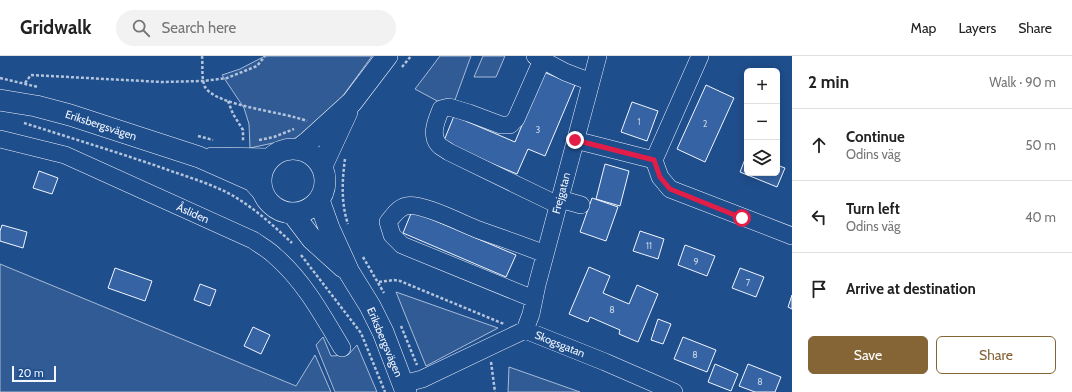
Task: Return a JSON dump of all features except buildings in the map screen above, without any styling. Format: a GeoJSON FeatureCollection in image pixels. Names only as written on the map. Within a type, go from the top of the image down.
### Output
{"type":"FeatureCollection","features":[{"type":"Feature","properties":{"kind":"main road"},"geometry":{"type":"LineString","coordinates":[[299,149],[394,62]]}},
{"type":"Feature","properties":{"kind":"main road","name":"Eriksbergsvägen"},"geometry":{"type":"LineString","coordinates":[[0,100],[36,106],[70,115],[199,157],[253,181],[262,191]]}},
{"type":"Feature","properties":{"kind":"main road"},"geometry":{"type":"LineString","coordinates":[[322,166],[352,102]]}},
{"type":"Feature","properties":{"kind":"main road"},"geometry":{"type":"LineString","coordinates":[[299,149],[313,155],[318,160],[322,166],[324,186],[323,194],[319,200],[309,209],[293,214],[276,209],[270,204],[262,191],[260,182],[261,176],[270,159],[284,150],[299,149]]}},
{"type":"Feature","properties":{"kind":"main road","name":"Eriksbergsvägen"},"geometry":{"type":"LineString","coordinates":[[199,157],[270,159]]}},
{"type":"Feature","properties":{"kind":"main road","name":"Eriksbergsvägen"},"geometry":{"type":"LineString","coordinates":[[319,200],[329,228],[349,272],[370,306],[383,332],[404,388]]}},
{"type":"Feature","properties":{"kind":"main road","name":"Eriksbergsvägen"},"geometry":{"type":"LineString","coordinates":[[293,214],[312,239],[349,272]]}},
{"type":"Feature","properties":{"kind":"street","name":"Frejgatan"},"geometry":{"type":"LineString","coordinates":[[525,330],[531,314],[545,254],[598,56]]}},
{"type":"Feature","properties":{"kind":"street"},"geometry":{"type":"LineString","coordinates":[[700,56],[654,160],[660,177],[670,189],[792,236]]}},
{"type":"Feature","properties":{"kind":"street"},"geometry":{"type":"LineString","coordinates":[[581,205],[559,202],[448,152],[438,144],[434,135],[436,121],[441,109],[449,108],[469,113],[501,125],[510,125],[516,119],[539,58],[565,72],[591,82]]}},
{"type":"Feature","properties":{"kind":"street","name":"Åsliden"},"geometry":{"type":"LineString","coordinates":[[0,139],[65,155],[253,240],[275,256],[296,278],[312,300],[342,348]]}},
{"type":"Feature","properties":{"kind":"street"},"geometry":{"type":"LineString","coordinates":[[575,140],[654,160]]}},
{"type":"Feature","properties":{"kind":"street"},"geometry":{"type":"LineString","coordinates":[[534,300],[402,246],[392,236],[388,222],[397,211],[407,206],[429,209],[477,229],[519,243],[545,254]]}},
{"type":"Feature","properties":{"kind":"street","name":"Skogsgatan"},"geometry":{"type":"LineString","coordinates":[[404,388],[422,378],[525,330],[674,392]]}},
{"type":"Feature","properties":{"kind":"path"},"geometry":{"type":"LineString","coordinates":[[202,56],[203,81],[207,90],[212,94],[228,101],[260,110],[297,117],[308,121]]}},
{"type":"Feature","properties":{"kind":"path"},"geometry":{"type":"LineString","coordinates":[[25,83],[31,75],[162,82],[203,81],[227,78],[257,66],[265,56]]}},
{"type":"Feature","properties":{"kind":"path"},"geometry":{"type":"LineString","coordinates":[[394,62],[411,56]]}},
{"type":"Feature","properties":{"kind":"path"},"geometry":{"type":"LineString","coordinates":[[228,101],[233,114],[243,130],[242,143],[250,142]]}},
{"type":"Feature","properties":{"kind":"path"},"geometry":{"type":"LineString","coordinates":[[303,124],[312,118]]}},
{"type":"Feature","properties":{"kind":"path"},"geometry":{"type":"LineString","coordinates":[[258,140],[283,134],[299,127]]}},
{"type":"Feature","properties":{"kind":"path"},"geometry":{"type":"LineString","coordinates":[[347,154],[345,158],[343,181],[344,206],[350,230]]}},
{"type":"Feature","properties":{"kind":"path"},"geometry":{"type":"LineString","coordinates":[[362,256],[379,282],[386,296]]}},
{"type":"Feature","properties":{"kind":"path"},"geometry":{"type":"LineString","coordinates":[[379,282],[394,280],[400,281],[510,326],[525,330]]}},
{"type":"Feature","properties":{"kind":"path"},"geometry":{"type":"LineString","coordinates":[[400,323],[422,378]]}},
{"type":"Feature","properties":{"kind":"path"},"geometry":{"type":"LineString","coordinates":[[490,347],[495,392]]}},
{"type":"Feature","properties":{"kind":"shaded area"},"geometry":{"type":"Polygon","coordinates":[[[265,56],[372,56],[329,115],[313,129],[296,138],[250,148],[249,124],[244,108],[222,75],[240,69],[265,56]]]}},
{"type":"Feature","properties":{"kind":"shaded area"},"geometry":{"type":"Polygon","coordinates":[[[440,56],[471,56],[455,100],[441,103],[415,89],[440,56]]]}},
{"type":"Feature","properties":{"kind":"shaded area"},"geometry":{"type":"Polygon","coordinates":[[[483,56],[505,56],[496,77],[474,77],[483,56]]]}},
{"type":"Feature","properties":{"kind":"shaded area"},"geometry":{"type":"Polygon","coordinates":[[[0,264],[296,386],[315,355],[331,392],[0,392],[0,264]]]}},
{"type":"Feature","properties":{"kind":"shaded area"},"geometry":{"type":"Polygon","coordinates":[[[396,292],[498,328],[426,366],[396,292]]]}},
{"type":"Feature","properties":{"kind":"shaded area"},"geometry":{"type":"Polygon","coordinates":[[[323,337],[331,356],[348,355],[357,345],[377,392],[335,392],[316,345],[323,337]]]}},
{"type":"Feature","properties":{"kind":"shaded area"},"geometry":{"type":"Polygon","coordinates":[[[509,367],[580,392],[508,392],[509,367]]]}},
{"type":"Feature","properties":{"kind":"route"},"geometry":{"type":"LineString","coordinates":[[575,140],[654,160],[660,177],[670,189],[742,218]]}}]}
